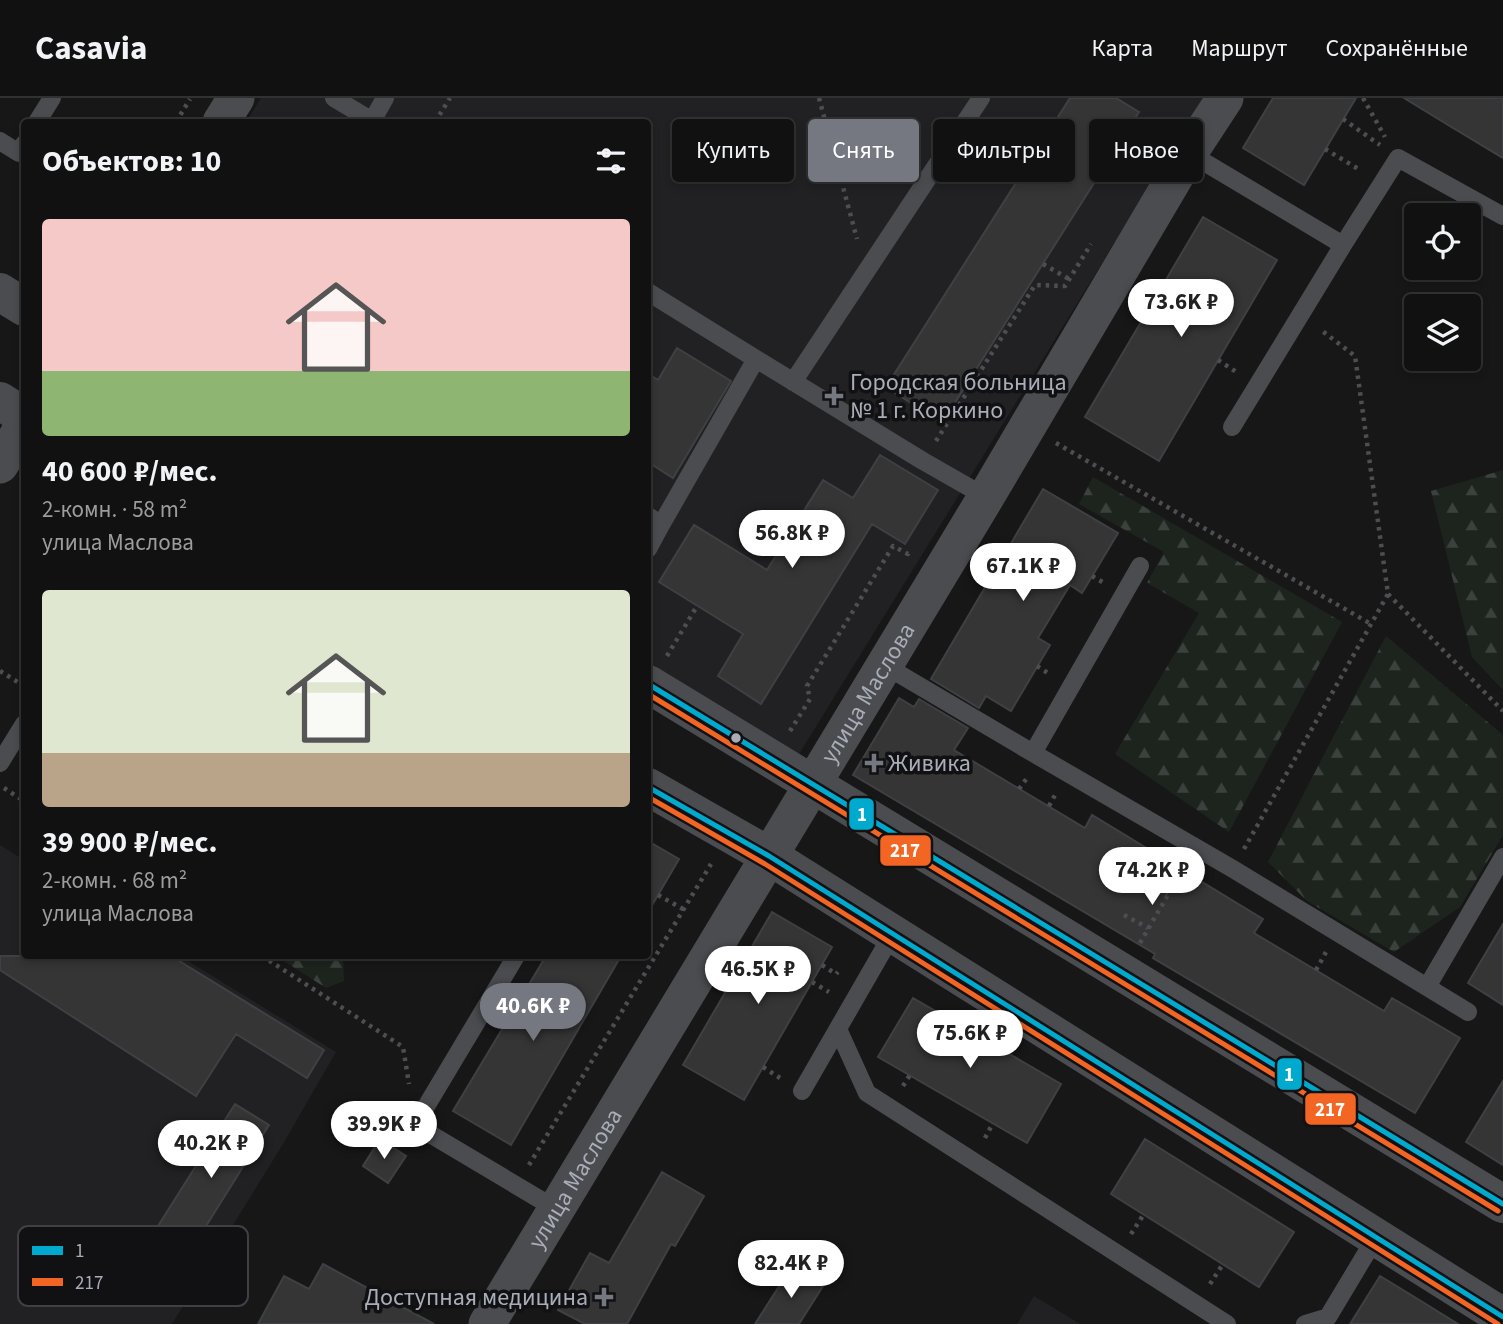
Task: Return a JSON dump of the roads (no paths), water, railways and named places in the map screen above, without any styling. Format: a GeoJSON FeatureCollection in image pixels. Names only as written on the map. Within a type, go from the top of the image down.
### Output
{"type":"FeatureCollection","features":[{"type":"Feature","properties":{"kind":"street"},"geometry":{"type":"LineString","coordinates":[[223,119],[236,98]]}},
{"type":"Feature","properties":{"kind":"street","name":"улица Маслова"},"geometry":{"type":"LineString","coordinates":[[1203,132],[1225,98]]}},
{"type":"Feature","properties":{"kind":"street","name":"улица Маслова"},"geometry":{"type":"LineString","coordinates":[[487,1324],[986,497],[1172,182]]}},
{"type":"Feature","properties":{"kind":"street"},"geometry":{"type":"LineString","coordinates":[[0,292],[21,305]]}},
{"type":"Feature","properties":{"kind":"street"},"geometry":{"type":"LineString","coordinates":[[0,401],[21,414]]}},
{"type":"Feature","properties":{"kind":"street"},"geometry":{"type":"LineString","coordinates":[[0,465],[21,430]]}},
{"type":"Feature","properties":{"kind":"street"},"geometry":{"type":"LineString","coordinates":[[656,673],[813,783],[1503,1204]]}},
{"type":"Feature","properties":{"kind":"street"},"geometry":{"type":"LineString","coordinates":[[651,789],[769,856],[1498,1314]]}},
{"type":"Feature","properties":{"kind":"lane"},"geometry":{"type":"LineString","coordinates":[[39,119],[52,98]]}},
{"type":"Feature","properties":{"kind":"lane"},"geometry":{"type":"LineString","coordinates":[[334,98],[368,119]]}},
{"type":"Feature","properties":{"kind":"lane"},"geometry":{"type":"LineString","coordinates":[[374,119],[385,98]]}},
{"type":"Feature","properties":{"kind":"lane"},"geometry":{"type":"LineString","coordinates":[[793,382],[981,98]]}},
{"type":"Feature","properties":{"kind":"lane"},"geometry":{"type":"LineString","coordinates":[[0,141],[19,153],[21,149]]}},
{"type":"Feature","properties":{"kind":"lane"},"geometry":{"type":"LineString","coordinates":[[1232,427],[1398,158],[1503,216]]}},
{"type":"Feature","properties":{"kind":"lane"},"geometry":{"type":"LineString","coordinates":[[1203,161],[1343,245]]}},
{"type":"Feature","properties":{"kind":"lane"},"geometry":{"type":"LineString","coordinates":[[651,294],[986,497]]}},
{"type":"Feature","properties":{"kind":"lane"},"geometry":{"type":"LineString","coordinates":[[654,521],[756,359]]}},
{"type":"Feature","properties":{"kind":"lane"},"geometry":{"type":"LineString","coordinates":[[1033,753],[1140,566]]}},
{"type":"Feature","properties":{"kind":"lane"},"geometry":{"type":"LineString","coordinates":[[884,665],[1196,847],[1468,1012]]}},
{"type":"Feature","properties":{"kind":"lane"},"geometry":{"type":"LineString","coordinates":[[0,763],[21,728]]}},
{"type":"Feature","properties":{"kind":"lane"},"geometry":{"type":"LineString","coordinates":[[1427,987],[1503,857]]}},
{"type":"Feature","properties":{"kind":"lane"},"geometry":{"type":"LineString","coordinates":[[802,1091],[893,933]]}},
{"type":"Feature","properties":{"kind":"lane"},"geometry":{"type":"LineString","coordinates":[[514,959],[415,1125],[556,1209]]}},
{"type":"Feature","properties":{"kind":"lane"},"geometry":{"type":"LineString","coordinates":[[838,1029],[867,1093],[1227,1324]]}},
{"type":"Feature","properties":{"kind":"lane"},"geometry":{"type":"LineString","coordinates":[[1305,1324],[1326,1320],[1376,1237]]}},
{"type":"Feature","properties":{"kind":"place","name":"Городская больница № 1 г. Коркино"},"geometry":{"type":"Point","coordinates":[834,396]}},
{"type":"Feature","properties":{"kind":"place","name":"Живика"},"geometry":{"type":"Point","coordinates":[874,763]}},
{"type":"Feature","properties":{"kind":"place","name":"Доступная медицина"},"geometry":{"type":"Point","coordinates":[604,1297]}}]}
